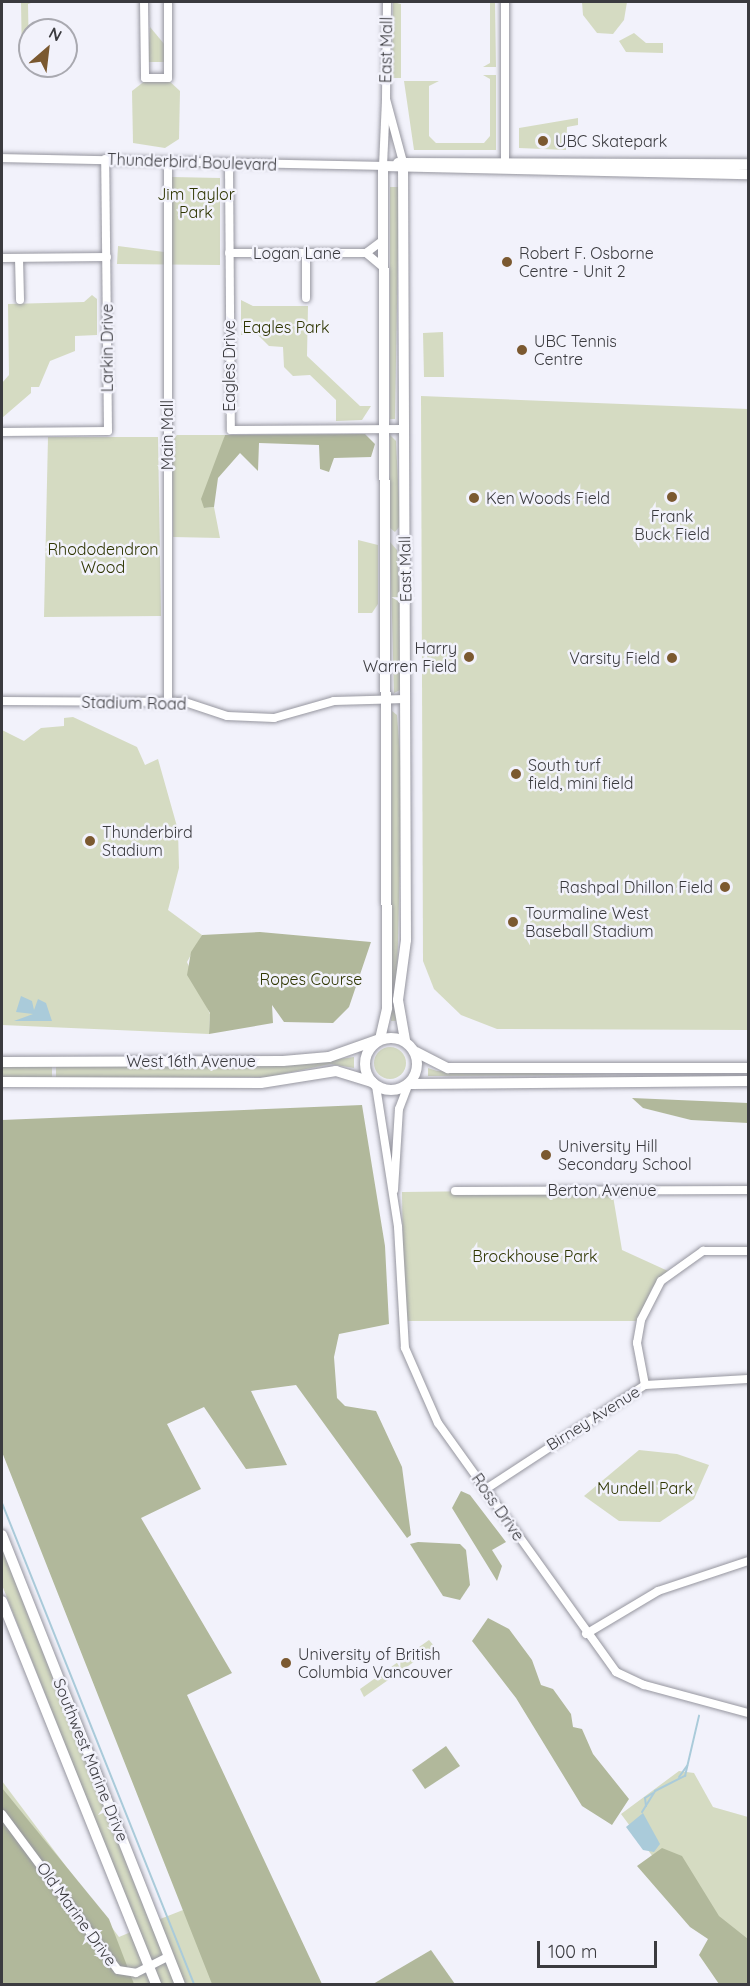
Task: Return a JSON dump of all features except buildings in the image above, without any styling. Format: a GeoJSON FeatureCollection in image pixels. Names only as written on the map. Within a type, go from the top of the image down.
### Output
{"type":"FeatureCollection","features":[{"type":"Feature","properties":{"kind":"main road","name":"Thunderbird Boulevard"},"geometry":{"type":"LineString","coordinates":[[403,166],[505,159],[748,164]]}},
{"type":"Feature","properties":{"kind":"main road","name":"Thunderbird Boulevard"},"geometry":{"type":"LineString","coordinates":[[383,166],[748,174]]}},
{"type":"Feature","properties":{"kind":"main road","name":"East Mall"},"geometry":{"type":"LineString","coordinates":[[379,1039],[387,1008],[383,166]]}},
{"type":"Feature","properties":{"kind":"main road","name":"East Mall"},"geometry":{"type":"LineString","coordinates":[[403,166],[406,940],[398,1000],[405,1040]]}},
{"type":"Feature","properties":{"kind":"main road"},"geometry":{"type":"LineString","coordinates":[[748,1068],[448,1068],[416,1052],[405,1040],[379,1039],[366,1064],[374,1084],[391,1091],[410,1085],[748,1081]]}},
{"type":"Feature","properties":{"kind":"main road","name":"West 16th Avenue"},"geometry":{"type":"LineString","coordinates":[[2,1062],[283,1061],[343,1054],[379,1039]]}},
{"type":"Feature","properties":{"kind":"main road"},"geometry":{"type":"LineString","coordinates":[[410,1085],[416,1052]]}},
{"type":"Feature","properties":{"kind":"main road","name":"West 16th Avenue"},"geometry":{"type":"LineString","coordinates":[[2,1082],[261,1083],[336,1071],[374,1084]]}},
{"type":"Feature","properties":{"kind":"main road","name":"Southwest Marine Drive"},"geometry":{"type":"LineString","coordinates":[[2,1535],[180,1984]]}},
{"type":"Feature","properties":{"kind":"main road","name":"Southwest Marine Drive"},"geometry":{"type":"LineString","coordinates":[[2,1601],[156,1984]]}},
{"type":"Feature","properties":{"kind":"street"},"geometry":{"type":"LineString","coordinates":[[144,2],[145,78],[168,78],[168,2]]}},
{"type":"Feature","properties":{"kind":"street","name":"East Mall"},"geometry":{"type":"LineString","coordinates":[[383,166],[387,2]]}},
{"type":"Feature","properties":{"kind":"street"},"geometry":{"type":"LineString","coordinates":[[505,2],[505,159]]}},
{"type":"Feature","properties":{"kind":"street","name":"East Mall"},"geometry":{"type":"LineString","coordinates":[[386,99],[403,166]]}},
{"type":"Feature","properties":{"kind":"street","name":"Thunderbird Boulevard"},"geometry":{"type":"LineString","coordinates":[[2,158],[105,159],[229,165],[383,166]]}},
{"type":"Feature","properties":{"kind":"street","name":"Larkin Drive"},"geometry":{"type":"LineString","coordinates":[[2,432],[108,431],[105,159]]}},
{"type":"Feature","properties":{"kind":"street","name":"Eagles Drive"},"geometry":{"type":"LineString","coordinates":[[229,165],[231,430],[404,429]]}},
{"type":"Feature","properties":{"kind":"street","name":"Main Mall"},"geometry":{"type":"LineString","coordinates":[[168,169],[168,702]]}},
{"type":"Feature","properties":{"kind":"street","name":"Logan Lane"},"geometry":{"type":"LineString","coordinates":[[366,254],[383,240]]}},
{"type":"Feature","properties":{"kind":"street","name":"Logan Lane"},"geometry":{"type":"LineString","coordinates":[[229,253],[366,254],[384,268]]}},
{"type":"Feature","properties":{"kind":"street"},"geometry":{"type":"LineString","coordinates":[[306,254],[306,298]]}},
{"type":"Feature","properties":{"kind":"street"},"geometry":{"type":"LineString","coordinates":[[2,258],[107,257]]}},
{"type":"Feature","properties":{"kind":"street"},"geometry":{"type":"LineString","coordinates":[[19,258],[20,300]]}},
{"type":"Feature","properties":{"kind":"street","name":"Stadium Road"},"geometry":{"type":"LineString","coordinates":[[2,701],[168,702],[195,704],[227,716],[274,718],[334,701],[405,699]]}},
{"type":"Feature","properties":{"kind":"street","name":"Ross Drive"},"geometry":{"type":"LineString","coordinates":[[374,1084],[394,1192],[405,1348],[438,1423],[602,1658],[630,1680],[748,1713]]}},
{"type":"Feature","properties":{"kind":"street","name":"Ross Drive"},"geometry":{"type":"LineString","coordinates":[[394,1192],[399,1109],[410,1085]]}},
{"type":"Feature","properties":{"kind":"street","name":"Berton Avenue"},"geometry":{"type":"LineString","coordinates":[[455,1191],[748,1190]]}},
{"type":"Feature","properties":{"kind":"street"},"geometry":{"type":"LineString","coordinates":[[645,1385],[639,1331],[661,1281],[703,1251],[748,1251]]}},
{"type":"Feature","properties":{"kind":"street","name":"Birney Avenue"},"geometry":{"type":"LineString","coordinates":[[486,1489],[645,1385],[748,1379]]}},
{"type":"Feature","properties":{"kind":"street"},"geometry":{"type":"LineString","coordinates":[[586,1634],[666,1587],[748,1561]]}},
{"type":"Feature","properties":{"kind":"street","name":"Old Marine Drive"},"geometry":{"type":"LineString","coordinates":[[2,1814],[113,1966],[130,1973],[169,1956]]}},
{"type":"Feature","properties":{"kind":"green space"},"geometry":{"type":"Polygon","coordinates":[[[21,2],[34,2],[28,4],[28,18],[21,18],[21,2]]]}},
{"type":"Feature","properties":{"kind":"green space"},"geometry":{"type":"Polygon","coordinates":[[[393,2],[401,4],[401,78],[392,78],[393,2]]]}},
{"type":"Feature","properties":{"kind":"green space"},"geometry":{"type":"Polygon","coordinates":[[[490,2],[495,2],[496,67],[483,67],[490,63],[490,2]]]}},
{"type":"Feature","properties":{"kind":"green space"},"geometry":{"type":"Polygon","coordinates":[[[582,2],[627,2],[624,20],[613,34],[597,33],[583,15],[582,2]]]}},
{"type":"Feature","properties":{"kind":"green space"},"geometry":{"type":"Polygon","coordinates":[[[150,27],[165,45],[165,62],[148,62],[150,27]]]}},
{"type":"Feature","properties":{"kind":"green space"},"geometry":{"type":"Polygon","coordinates":[[[634,33],[646,43],[663,43],[663,53],[626,52],[619,41],[634,33]]]}},
{"type":"Feature","properties":{"kind":"green space"},"geometry":{"type":"Polygon","coordinates":[[[483,75],[496,75],[496,150],[414,150],[404,81],[439,81],[429,86],[429,136],[436,143],[484,143],[490,136],[490,79],[483,75]]]}},
{"type":"Feature","properties":{"kind":"green space"},"geometry":{"type":"Polygon","coordinates":[[[167,79],[180,91],[179,139],[165,148],[133,143],[132,91],[146,80],[167,79]]]}},
{"type":"Feature","properties":{"kind":"green space","name":"UBC Skatepark"},"geometry":{"type":"Polygon","coordinates":[[[578,118],[578,125],[567,127],[566,150],[519,148],[519,128],[578,118]]]}},
{"type":"Feature","properties":{"kind":"green space","name":"Jim Taylor Park"},"geometry":{"type":"Polygon","coordinates":[[[172,177],[220,178],[220,265],[117,264],[118,246],[172,253],[172,177]]]}},
{"type":"Feature","properties":{"kind":"green space"},"geometry":{"type":"Polygon","coordinates":[[[390,187],[399,187],[395,419],[390,419],[390,187]]]}},
{"type":"Feature","properties":{"kind":"green space"},"geometry":{"type":"Polygon","coordinates":[[[92,295],[97,299],[97,335],[75,336],[75,351],[50,361],[39,387],[31,387],[31,393],[2,418],[2,383],[9,375],[8,304],[84,302],[92,295]]]}},
{"type":"Feature","properties":{"kind":"green space","name":"Eagles Park"},"geometry":{"type":"Polygon","coordinates":[[[241,300],[253,306],[308,306],[307,356],[360,406],[371,406],[362,420],[336,421],[336,400],[310,375],[293,376],[284,367],[283,347],[269,346],[258,335],[241,335],[241,300]]]}},
{"type":"Feature","properties":{"kind":"green space"},"geometry":{"type":"Polygon","coordinates":[[[443,332],[444,377],[424,377],[423,333],[443,332]]]}},
{"type":"Feature","properties":{"kind":"green space"},"geometry":{"type":"Polygon","coordinates":[[[421,396],[748,409],[748,1030],[497,1029],[461,1015],[434,989],[423,961],[421,396]]]}},
{"type":"Feature","properties":{"kind":"green space"},"geometry":{"type":"Polygon","coordinates":[[[365,434],[375,444],[371,457],[334,458],[329,472],[320,469],[319,445],[259,443],[258,471],[240,453],[218,478],[214,507],[204,508],[201,499],[225,435],[365,434]]]}},
{"type":"Feature","properties":{"kind":"green space"},"geometry":{"type":"Polygon","coordinates":[[[177,435],[225,435],[204,508],[214,507],[220,538],[173,537],[172,440],[177,435]]]}},
{"type":"Feature","properties":{"kind":"green space"},"geometry":{"type":"Polygon","coordinates":[[[390,435],[396,441],[400,526],[395,532],[390,528],[390,435]]]}},
{"type":"Feature","properties":{"kind":"green space","name":"Rhododendron Wood"},"geometry":{"type":"Polygon","coordinates":[[[48,437],[158,437],[161,616],[44,617],[48,437]]]}},
{"type":"Feature","properties":{"kind":"green space"},"geometry":{"type":"Polygon","coordinates":[[[358,540],[378,545],[378,604],[372,613],[358,613],[358,540]]]}},
{"type":"Feature","properties":{"kind":"green space"},"geometry":{"type":"Polygon","coordinates":[[[390,542],[397,550],[401,622],[400,690],[394,693],[390,542]]]}},
{"type":"Feature","properties":{"kind":"green space"},"geometry":{"type":"Polygon","coordinates":[[[392,711],[397,715],[402,780],[396,1021],[391,1021],[392,711]]]}},
{"type":"Feature","properties":{"kind":"green space","name":"Thunderbird Stadium"},"geometry":{"type":"Polygon","coordinates":[[[73,717],[137,747],[145,765],[158,759],[178,830],[179,868],[168,910],[202,935],[187,962],[210,1014],[209,1034],[2,1025],[2,730],[24,741],[41,728],[64,726],[64,718],[73,717]]]}},
{"type":"Feature","properties":{"kind":"green space","name":"Ropes Course"},"geometry":{"type":"Polygon","coordinates":[[[260,932],[371,942],[349,1007],[333,1023],[284,1022],[272,1005],[273,1023],[209,1034],[210,1013],[187,975],[191,952],[202,935],[260,932]]]}},
{"type":"Feature","properties":{"kind":"green space"},"geometry":{"type":"Polygon","coordinates":[[[390,1047],[401,1052],[406,1063],[401,1074],[390,1079],[379,1074],[374,1063],[379,1052],[390,1047]]]}},
{"type":"Feature","properties":{"kind":"green space"},"geometry":{"type":"Polygon","coordinates":[[[354,1057],[354,1068],[330,1064],[268,1077],[56,1078],[56,1065],[300,1064],[354,1057]]]}},
{"type":"Feature","properties":{"kind":"green space"},"geometry":{"type":"Polygon","coordinates":[[[2,1065],[52,1065],[52,1077],[2,1078],[2,1065]]]}},
{"type":"Feature","properties":{"kind":"green space"},"geometry":{"type":"Polygon","coordinates":[[[428,1068],[437,1071],[614,1075],[428,1076],[428,1068]]]}},
{"type":"Feature","properties":{"kind":"green space"},"geometry":{"type":"Polygon","coordinates":[[[632,1098],[748,1103],[748,1123],[691,1120],[643,1108],[632,1098]]]}},
{"type":"Feature","properties":{"kind":"green space"},"geometry":{"type":"Polygon","coordinates":[[[362,1105],[385,1246],[389,1324],[339,1334],[334,1357],[337,1398],[345,1406],[376,1411],[402,1467],[411,1535],[407,1538],[296,1385],[251,1391],[287,1465],[246,1469],[204,1407],[167,1424],[201,1489],[141,1518],[232,1673],[187,1695],[322,1984],[212,1984],[2,1452],[2,1120],[362,1105]]]}},
{"type":"Feature","properties":{"kind":"green space","name":"Brockhouse Park"},"geometry":{"type":"Polygon","coordinates":[[[587,1190],[613,1196],[622,1250],[668,1271],[652,1288],[637,1321],[404,1321],[402,1192],[587,1190]]]}},
{"type":"Feature","properties":{"kind":"green space","name":"Mundell Park"},"geometry":{"type":"Polygon","coordinates":[[[639,1450],[677,1454],[709,1465],[694,1499],[660,1522],[619,1521],[584,1496],[639,1450]]]}},
{"type":"Feature","properties":{"kind":"green space"},"geometry":{"type":"Polygon","coordinates":[[[461,1491],[470,1495],[506,1542],[492,1550],[502,1566],[497,1581],[452,1508],[461,1491]]]}},
{"type":"Feature","properties":{"kind":"green space"},"geometry":{"type":"Polygon","coordinates":[[[418,1542],[460,1544],[466,1550],[470,1585],[460,1600],[443,1596],[410,1544],[418,1542]]]}},
{"type":"Feature","properties":{"kind":"green space"},"geometry":{"type":"Polygon","coordinates":[[[2,1549],[150,1923],[183,1910],[217,1984],[2,1984],[2,1781],[119,1937],[138,1929],[2,1585],[2,1549]]]}},
{"type":"Feature","properties":{"kind":"green space"},"geometry":{"type":"Polygon","coordinates":[[[488,1618],[509,1629],[532,1660],[541,1685],[553,1689],[571,1714],[573,1727],[582,1729],[593,1754],[629,1799],[612,1825],[582,1806],[516,1698],[472,1641],[488,1618]]]}},
{"type":"Feature","properties":{"kind":"green space"},"geometry":{"type":"Polygon","coordinates":[[[429,1640],[435,1647],[364,1697],[360,1689],[429,1640]]]}},
{"type":"Feature","properties":{"kind":"green space"},"geometry":{"type":"Polygon","coordinates":[[[446,1746],[460,1766],[425,1789],[412,1770],[446,1746]]]}},
{"type":"Feature","properties":{"kind":"green space"},"geometry":{"type":"Polygon","coordinates":[[[679,1771],[694,1773],[713,1807],[748,1817],[748,1984],[621,1814],[679,1771]]]}},
{"type":"Feature","properties":{"kind":"green space"},"geometry":{"type":"Polygon","coordinates":[[[2,1788],[109,1919],[134,1984],[2,1984],[2,1788]]]}},
{"type":"Feature","properties":{"kind":"green space"},"geometry":{"type":"Polygon","coordinates":[[[662,1848],[682,1856],[719,1916],[748,1939],[748,1984],[719,1984],[699,1955],[708,1939],[690,1927],[637,1866],[662,1848]]]}},
{"type":"Feature","properties":{"kind":"green space"},"geometry":{"type":"Polygon","coordinates":[[[431,1950],[455,1984],[373,1984],[431,1950]]]}},
{"type":"Feature","properties":{"kind":"water"},"geometry":{"type":"Polygon","coordinates":[[[21,996],[32,1001],[34,1010],[38,999],[46,1003],[52,1021],[14,1021],[33,1014],[16,1012],[21,996]]]}},
{"type":"Feature","properties":{"kind":"water"},"geometry":{"type":"Polygon","coordinates":[[[643,1813],[660,1844],[654,1852],[643,1850],[626,1827],[643,1813]]]}},
{"type":"Feature","properties":{"kind":"waterway"},"geometry":{"type":"LineString","coordinates":[[2,1503],[194,1984]]}},
{"type":"Feature","properties":{"kind":"waterway"},"geometry":{"type":"LineString","coordinates":[[642,1812],[655,1791],[685,1776],[699,1716]]}},
{"type":"Feature","properties":{"kind":"waterway"},"geometry":{"type":"LineString","coordinates":[[679,1777],[687,1766]]}},
{"type":"Feature","properties":{"kind":"waterway"},"geometry":{"type":"LineString","coordinates":[[646,1806],[645,1798],[653,1793]]}},
{"type":"Feature","properties":{"kind":"place","name":"UBC Skatepark"},"geometry":{"type":"Point","coordinates":[543,141]}},
{"type":"Feature","properties":{"kind":"place","name":"Robert F. Osborne Centre - Unit 2"},"geometry":{"type":"Point","coordinates":[507,262]}},
{"type":"Feature","properties":{"kind":"place","name":"UBC Tennis Centre"},"geometry":{"type":"Point","coordinates":[522,350]}},
{"type":"Feature","properties":{"kind":"place","name":"Frank Buck Field"},"geometry":{"type":"Point","coordinates":[672,497]}},
{"type":"Feature","properties":{"kind":"place","name":"Ken Woods Field"},"geometry":{"type":"Point","coordinates":[474,498]}},
{"type":"Feature","properties":{"kind":"place","name":"Harry Warren Field"},"geometry":{"type":"Point","coordinates":[469,657]}},
{"type":"Feature","properties":{"kind":"place","name":"Varsity Field"},"geometry":{"type":"Point","coordinates":[672,658]}},
{"type":"Feature","properties":{"kind":"place","name":"South turf field, mini field"},"geometry":{"type":"Point","coordinates":[516,774]}},
{"type":"Feature","properties":{"kind":"place","name":"Thunderbird Stadium"},"geometry":{"type":"Point","coordinates":[90,841]}},
{"type":"Feature","properties":{"kind":"place","name":"Rashpal Dhillon Field"},"geometry":{"type":"Point","coordinates":[725,887]}},
{"type":"Feature","properties":{"kind":"place","name":"Tourmaline West Baseball Stadium"},"geometry":{"type":"Point","coordinates":[513,922]}},
{"type":"Feature","properties":{"kind":"place","name":"University Hill Secondary School"},"geometry":{"type":"Point","coordinates":[546,1155]}},
{"type":"Feature","properties":{"kind":"place","name":"University of British Columbia Vancouver"},"geometry":{"type":"Point","coordinates":[286,1663]}}]}
